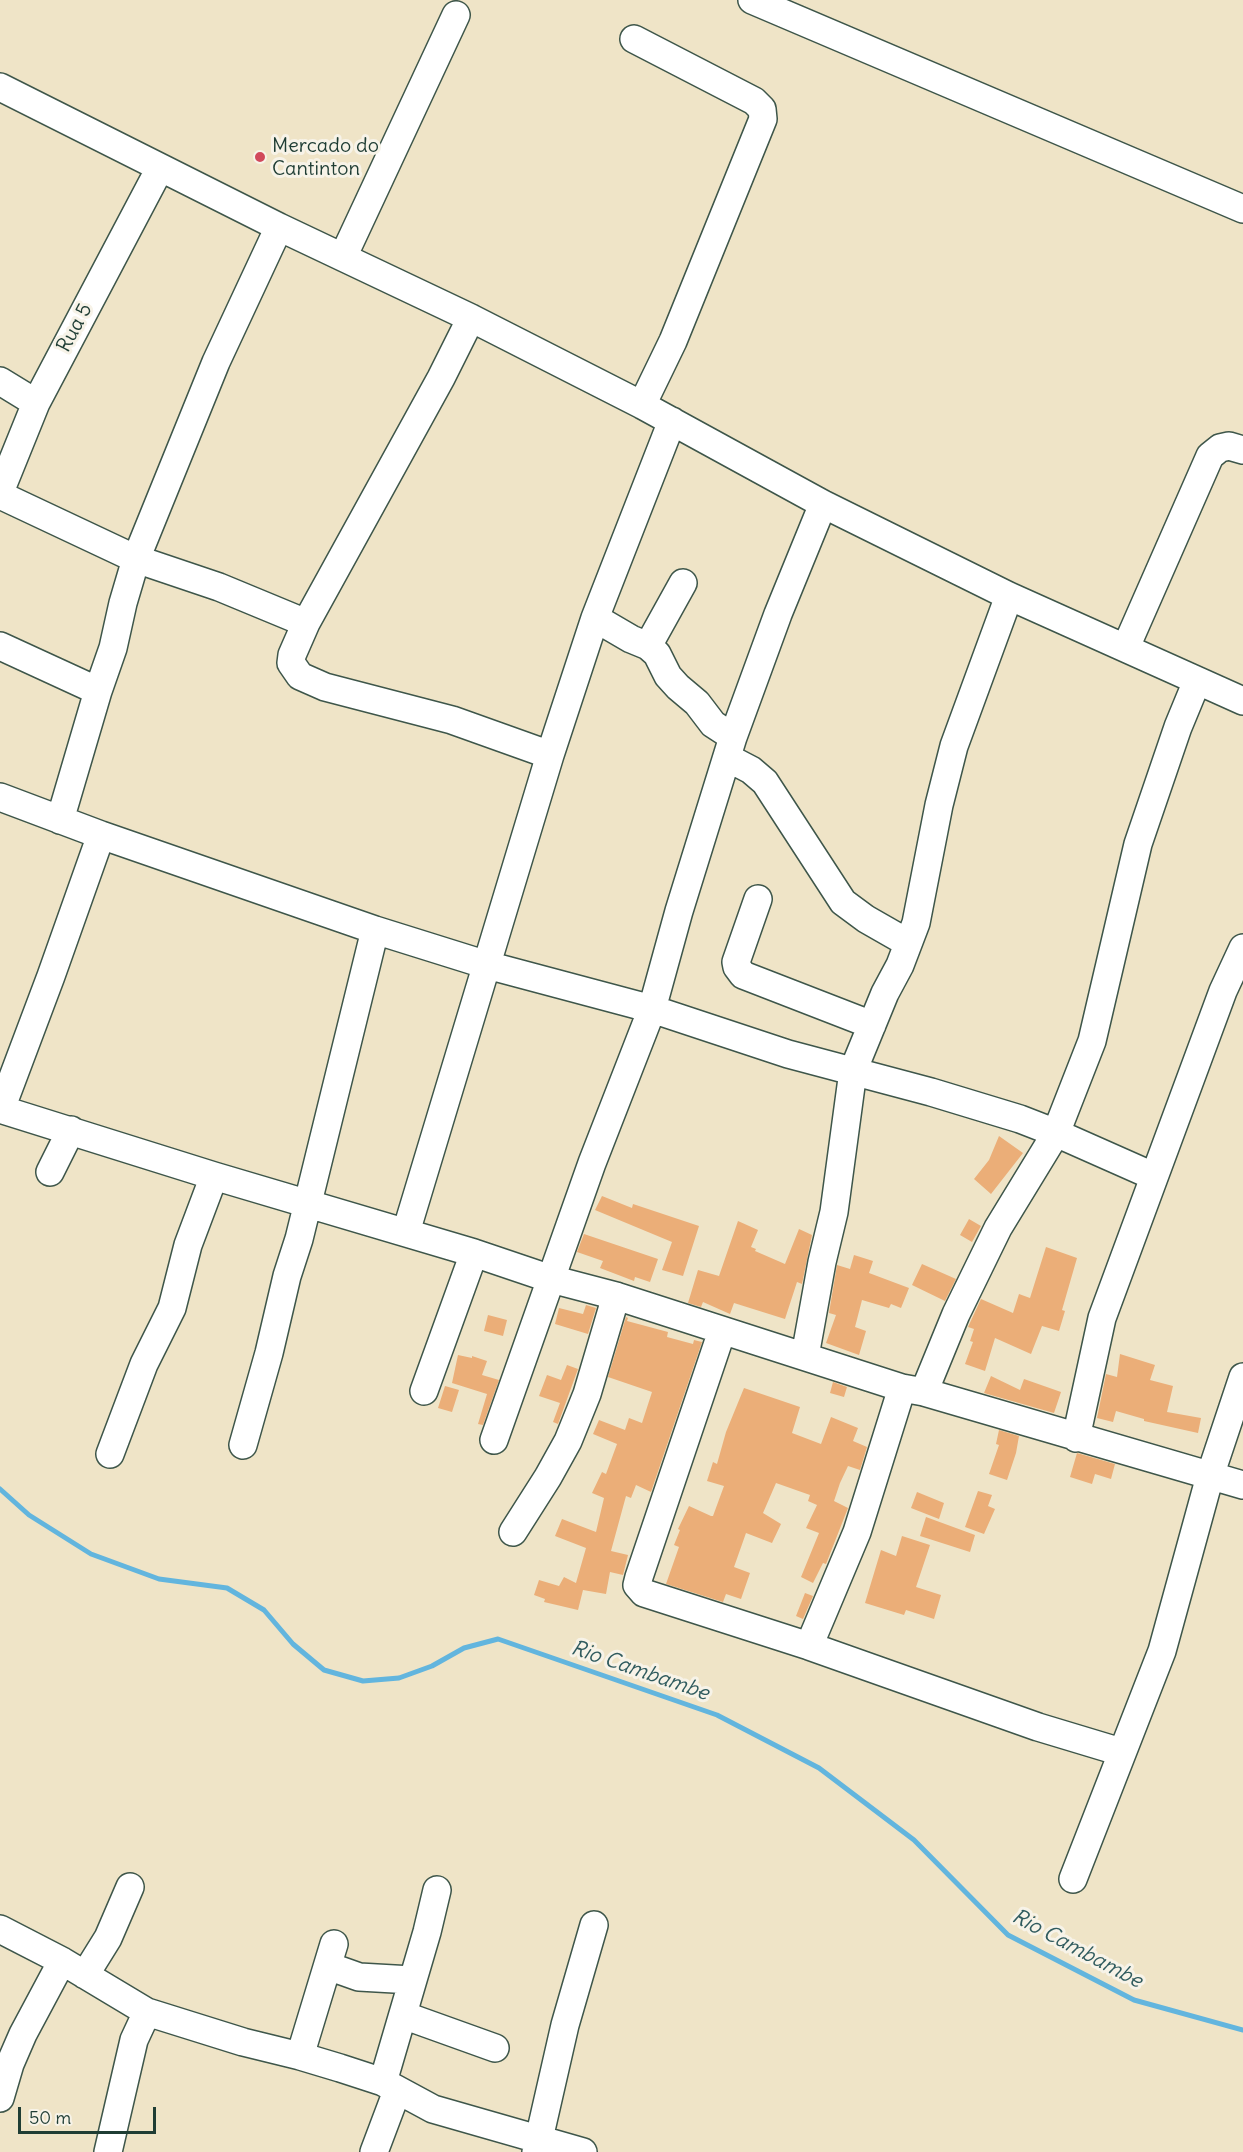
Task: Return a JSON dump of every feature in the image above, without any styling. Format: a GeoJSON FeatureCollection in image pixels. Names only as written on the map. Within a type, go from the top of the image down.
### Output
{"type":"FeatureCollection","features":[{"type":"Feature","properties":{"kind":"street"},"geometry":{"type":"LineString","coordinates":[[752,0],[1243,209]]}},
{"type":"Feature","properties":{"kind":"street"},"geometry":{"type":"LineString","coordinates":[[343,257],[456,15]]}},
{"type":"Feature","properties":{"kind":"street"},"geometry":{"type":"LineString","coordinates":[[634,39],[754,101],[762,109],[763,119],[673,341],[642,405]]}},
{"type":"Feature","properties":{"kind":"street"},"geometry":{"type":"LineString","coordinates":[[0,87],[160,168],[471,318],[642,405],[823,504],[1009,596],[1243,701]]}},
{"type":"Feature","properties":{"kind":"street","name":"Rua 5"},"geometry":{"type":"LineString","coordinates":[[0,493],[36,403],[160,168]]}},
{"type":"Feature","properties":{"kind":"street"},"geometry":{"type":"LineString","coordinates":[[60,819],[113,648],[136,559],[216,362],[279,226]]}},
{"type":"Feature","properties":{"kind":"street"},"geometry":{"type":"LineString","coordinates":[[471,318],[441,378],[306,623],[292,655],[291,663],[300,676],[325,687],[452,720],[550,755]]}},
{"type":"Feature","properties":{"kind":"street"},"geometry":{"type":"LineString","coordinates":[[0,381],[36,403]]}},
{"type":"Feature","properties":{"kind":"street"},"geometry":{"type":"LineString","coordinates":[[406,1232],[550,755],[595,618],[672,421]]}},
{"type":"Feature","properties":{"kind":"street"},"geometry":{"type":"LineString","coordinates":[[1126,647],[1210,456],[1220,448],[1228,446],[1243,450]]}},
{"type":"Feature","properties":{"kind":"street"},"geometry":{"type":"LineString","coordinates":[[0,493],[136,559],[219,587],[306,623]]}},
{"type":"Feature","properties":{"kind":"street"},"geometry":{"type":"LineString","coordinates":[[494,1440],[592,1163],[652,1009],[731,747],[778,614],[823,504]]}},
{"type":"Feature","properties":{"kind":"street"},"geometry":{"type":"LineString","coordinates":[[648,646],[683,583]]}},
{"type":"Feature","properties":{"kind":"street"},"geometry":{"type":"LineString","coordinates":[[805,1356],[822,1262],[834,1212],[853,1071],[916,923],[939,805],[954,746],[1009,596]]}},
{"type":"Feature","properties":{"kind":"street"},"geometry":{"type":"LineString","coordinates":[[595,618],[648,646],[657,654],[668,676],[697,703],[731,747],[765,782],[843,902],[866,920],[908,943]]}},
{"type":"Feature","properties":{"kind":"street"},"geometry":{"type":"LineString","coordinates":[[0,646],[98,691]]}},
{"type":"Feature","properties":{"kind":"street"},"geometry":{"type":"LineString","coordinates":[[809,1646],[913,1390],[956,1314],[998,1228],[1056,1133],[1092,1041],[1138,844],[1178,727],[1197,681]]}},
{"type":"Feature","properties":{"kind":"street"},"geometry":{"type":"LineString","coordinates":[[0,797],[101,835],[375,930],[487,965],[652,1009],[788,1054],[983,1107],[1056,1133],[1153,1176]]}},
{"type":"Feature","properties":{"kind":"street"},"geometry":{"type":"LineString","coordinates":[[101,835],[51,976],[0,1109],[214,1176],[474,1253],[551,1280],[616,1296],[913,1390],[1243,1485]]}},
{"type":"Feature","properties":{"kind":"street"},"geometry":{"type":"LineString","coordinates":[[758,899],[736,962],[736,967],[743,975],[872,1025]]}},
{"type":"Feature","properties":{"kind":"street"},"geometry":{"type":"LineString","coordinates":[[243,1445],[299,1239],[375,930]]}},
{"type":"Feature","properties":{"kind":"street"},"geometry":{"type":"LineString","coordinates":[[1076,1438],[1102,1318],[1223,991],[1243,948]]}},
{"type":"Feature","properties":{"kind":"street"},"geometry":{"type":"LineString","coordinates":[[51,1172],[70,1130]]}},
{"type":"Feature","properties":{"kind":"street"},"geometry":{"type":"LineString","coordinates":[[110,1454],[144,1364],[172,1308],[188,1245],[214,1176]]}},
{"type":"Feature","properties":{"kind":"street"},"geometry":{"type":"LineString","coordinates":[[424,1390],[474,1253]]}},
{"type":"Feature","properties":{"kind":"street"},"geometry":{"type":"LineString","coordinates":[[513,1532],[568,1441],[587,1394],[616,1296]]}},
{"type":"Feature","properties":{"kind":"street"},"geometry":{"type":"LineString","coordinates":[[722,1331],[638,1585],[644,1593],[809,1646],[1038,1727],[1121,1752]]}},
{"type":"Feature","properties":{"kind":"street"},"geometry":{"type":"LineString","coordinates":[[1073,1879],[1162,1651],[1210,1476],[1243,1377]]}},
{"type":"Feature","properties":{"kind":"street"},"geometry":{"type":"LineString","coordinates":[[85,1975],[108,1938],[130,1887]]}},
{"type":"Feature","properties":{"kind":"street"},"geometry":{"type":"LineString","coordinates":[[374,2152],[390,2086],[403,2016],[437,1890]]}},
{"type":"Feature","properties":{"kind":"street"},"geometry":{"type":"LineString","coordinates":[[538,2146],[565,2025],[594,1925]]}},
{"type":"Feature","properties":{"kind":"street"},"geometry":{"type":"LineString","coordinates":[[0,1929],[62,1961],[147,2012],[243,2042],[300,2056],[390,2086],[433,2109],[538,2146],[583,2152]]}},
{"type":"Feature","properties":{"kind":"street"},"geometry":{"type":"LineString","coordinates":[[300,2056],[331,1955],[359,1977],[412,1980]]}},
{"type":"Feature","properties":{"kind":"street"},"geometry":{"type":"LineString","coordinates":[[0,2098],[10,2064],[23,2034],[62,1961]]}},
{"type":"Feature","properties":{"kind":"street"},"geometry":{"type":"LineString","coordinates":[[108,2152],[132,2047],[147,2012]]}},
{"type":"Feature","properties":{"kind":"street"},"geometry":{"type":"LineString","coordinates":[[403,2016],[495,2048]]}},
{"type":"Feature","properties":{"kind":"building"},"geometry":{"type":"Polygon","coordinates":[[[999,1136],[1023,1153],[991,1194],[974,1179],[989,1160],[999,1136]]]}},
{"type":"Feature","properties":{"kind":"building"},"geometry":{"type":"Polygon","coordinates":[[[602,1196],[632,1208],[633,1204],[699,1226],[683,1276],[662,1270],[672,1242],[595,1210],[602,1196]]]}},
{"type":"Feature","properties":{"kind":"building"},"geometry":{"type":"Polygon","coordinates":[[[969,1219],[981,1226],[972,1242],[960,1235],[969,1219]]]}},
{"type":"Feature","properties":{"kind":"building"},"geometry":{"type":"Polygon","coordinates":[[[738,1221],[758,1230],[751,1247],[756,1249],[755,1251],[785,1264],[799,1229],[812,1235],[802,1284],[797,1282],[785,1319],[734,1303],[730,1314],[703,1302],[701,1307],[688,1303],[698,1270],[719,1276],[738,1221]]]}},
{"type":"Feature","properties":{"kind":"building"},"geometry":{"type":"Polygon","coordinates":[[[584,1234],[658,1259],[650,1282],[635,1277],[634,1281],[600,1268],[603,1261],[577,1252],[584,1234]]]}},
{"type":"Feature","properties":{"kind":"building"},"geometry":{"type":"Polygon","coordinates":[[[1046,1247],[1077,1258],[1062,1310],[1065,1311],[1059,1331],[1042,1326],[1031,1354],[995,1338],[985,1371],[965,1364],[973,1342],[970,1341],[974,1329],[968,1327],[981,1299],[1013,1313],[1019,1294],[1030,1298],[1046,1247]]]}},
{"type":"Feature","properties":{"kind":"building"},"geometry":{"type":"Polygon","coordinates":[[[854,1255],[873,1261],[869,1273],[909,1288],[901,1308],[891,1304],[889,1308],[862,1300],[855,1327],[866,1331],[859,1355],[826,1343],[836,1315],[829,1313],[837,1265],[850,1269],[854,1255]]]}},
{"type":"Feature","properties":{"kind":"building"},"geometry":{"type":"Polygon","coordinates":[[[922,1264],[956,1279],[945,1301],[912,1285],[922,1264]]]}},
{"type":"Feature","properties":{"kind":"building"},"geometry":{"type":"Polygon","coordinates":[[[586,1305],[596,1308],[588,1334],[555,1324],[559,1308],[583,1314],[586,1305]]]}},
{"type":"Feature","properties":{"kind":"building"},"geometry":{"type":"Polygon","coordinates":[[[488,1315],[507,1320],[503,1336],[484,1331],[488,1315]]]}},
{"type":"Feature","properties":{"kind":"building"},"geometry":{"type":"Polygon","coordinates":[[[626,1317],[627,1321],[668,1332],[667,1337],[693,1344],[694,1340],[702,1342],[651,1492],[636,1485],[631,1498],[626,1496],[611,1551],[628,1555],[623,1575],[610,1572],[606,1594],[583,1590],[578,1610],[544,1602],[545,1599],[534,1595],[539,1580],[559,1586],[564,1577],[576,1583],[586,1548],[555,1536],[562,1519],[596,1532],[604,1498],[592,1493],[602,1472],[606,1474],[617,1444],[593,1434],[599,1420],[625,1430],[629,1418],[642,1423],[652,1392],[608,1377],[626,1317]]]}},
{"type":"Feature","properties":{"kind":"building"},"geometry":{"type":"Polygon","coordinates":[[[1120,1354],[1155,1365],[1150,1380],[1173,1386],[1167,1412],[1201,1418],[1198,1433],[1144,1421],[1144,1419],[1116,1411],[1113,1422],[1097,1418],[1106,1374],[1117,1377],[1120,1354]]]}},
{"type":"Feature","properties":{"kind":"building"},"geometry":{"type":"Polygon","coordinates":[[[458,1355],[472,1358],[472,1356],[487,1361],[482,1375],[499,1380],[483,1425],[478,1424],[487,1394],[452,1383],[458,1355]]]}},
{"type":"Feature","properties":{"kind":"building"},"geometry":{"type":"Polygon","coordinates":[[[567,1365],[578,1369],[558,1424],[553,1422],[560,1403],[539,1396],[547,1375],[561,1380],[567,1365]]]}},
{"type":"Feature","properties":{"kind":"building"},"geometry":{"type":"Polygon","coordinates":[[[991,1376],[1020,1390],[1024,1379],[1061,1392],[1054,1413],[984,1393],[991,1376]]]}},
{"type":"Feature","properties":{"kind":"building"},"geometry":{"type":"Polygon","coordinates":[[[833,1382],[847,1387],[844,1397],[830,1393],[833,1382]]]}},
{"type":"Feature","properties":{"kind":"building"},"geometry":{"type":"Polygon","coordinates":[[[445,1386],[459,1390],[452,1412],[438,1408],[445,1386]]]}},
{"type":"Feature","properties":{"kind":"building"},"geometry":{"type":"Polygon","coordinates":[[[744,1388],[800,1407],[792,1433],[821,1444],[831,1417],[858,1428],[853,1441],[867,1447],[860,1470],[848,1466],[840,1483],[834,1501],[848,1508],[826,1564],[823,1563],[813,1583],[801,1577],[819,1533],[806,1528],[817,1505],[808,1501],[810,1495],[776,1483],[763,1513],[781,1524],[772,1543],[746,1533],[734,1567],[750,1573],[741,1599],[726,1594],[723,1602],[666,1584],[679,1547],[674,1545],[680,1530],[678,1529],[689,1506],[713,1516],[724,1486],[707,1481],[713,1462],[717,1464],[726,1432],[744,1388]]]}},
{"type":"Feature","properties":{"kind":"building"},"geometry":{"type":"Polygon","coordinates":[[[999,1430],[1019,1436],[1007,1480],[989,1474],[999,1445],[996,1444],[999,1430]]]}},
{"type":"Feature","properties":{"kind":"building"},"geometry":{"type":"Polygon","coordinates":[[[1077,1453],[1115,1464],[1111,1479],[1095,1474],[1092,1484],[1070,1477],[1077,1453]]]}},
{"type":"Feature","properties":{"kind":"building"},"geometry":{"type":"Polygon","coordinates":[[[978,1491],[992,1495],[988,1506],[995,1509],[984,1534],[965,1527],[978,1491]]]}},
{"type":"Feature","properties":{"kind":"building"},"geometry":{"type":"Polygon","coordinates":[[[917,1492],[944,1503],[939,1519],[911,1508],[917,1492]]]}},
{"type":"Feature","properties":{"kind":"building"},"geometry":{"type":"Polygon","coordinates":[[[926,1517],[975,1535],[970,1552],[920,1536],[926,1517]]]}},
{"type":"Feature","properties":{"kind":"building"},"geometry":{"type":"Polygon","coordinates":[[[902,1536],[930,1545],[916,1587],[941,1595],[934,1619],[906,1610],[904,1615],[865,1603],[881,1550],[896,1556],[902,1536]]]}},
{"type":"Feature","properties":{"kind":"building"},"geometry":{"type":"Polygon","coordinates":[[[805,1593],[813,1596],[803,1619],[796,1616],[805,1593]]]}},
{"type":"Feature","properties":{"kind":"waterway","name":"Rio Cambambe"},"geometry":{"type":"LineString","coordinates":[[0,1489],[29,1515],[91,1554],[159,1579],[227,1588],[264,1610],[293,1644],[324,1670],[363,1681],[399,1678],[432,1666],[464,1648],[498,1639],[717,1715],[819,1768],[914,1840],[1008,1935],[1134,2000],[1243,2030]]}},
{"type":"Feature","properties":{"kind":"place","name":"Mercado do Cantinton"},"geometry":{"type":"Point","coordinates":[260,157]}}]}
